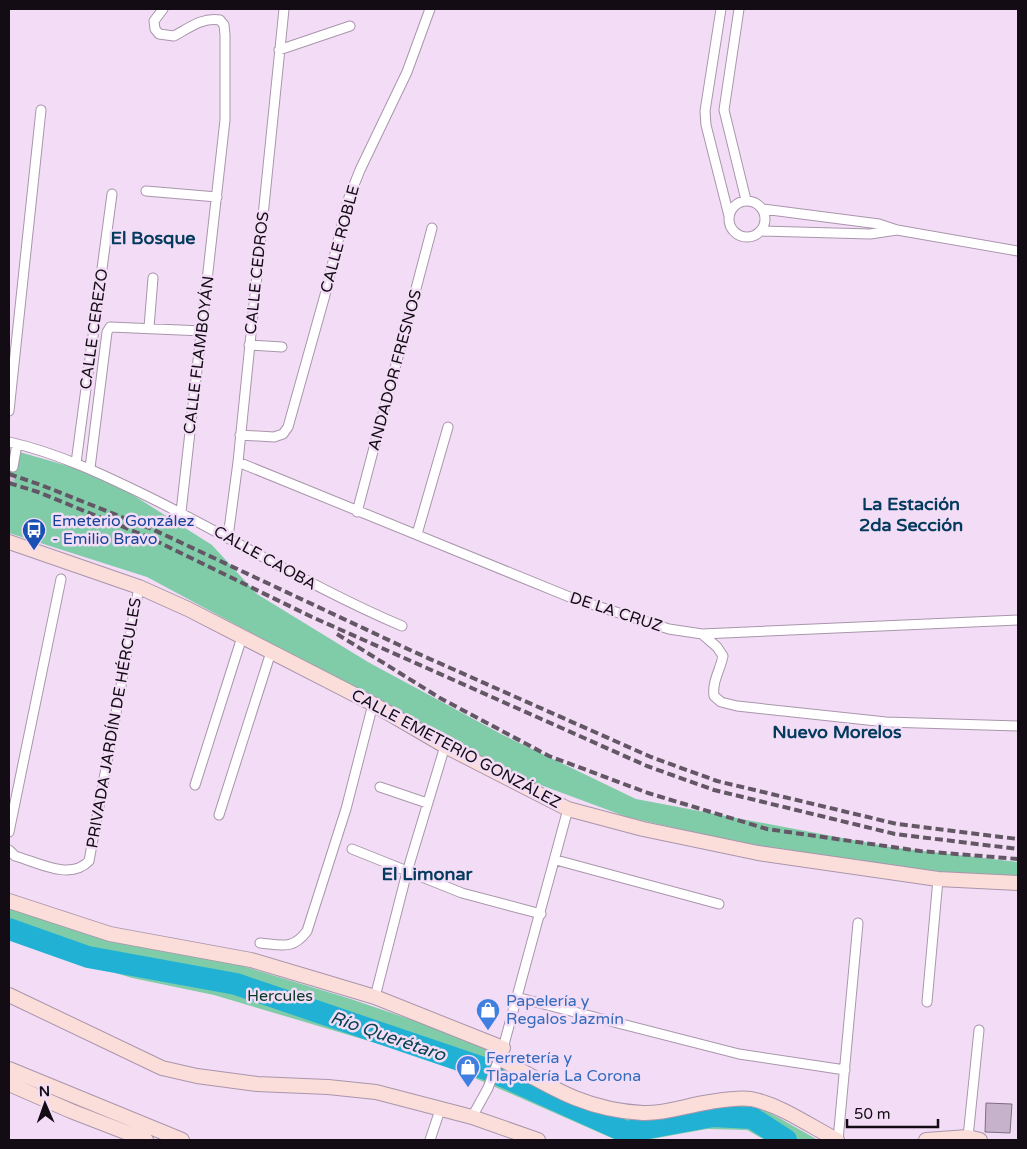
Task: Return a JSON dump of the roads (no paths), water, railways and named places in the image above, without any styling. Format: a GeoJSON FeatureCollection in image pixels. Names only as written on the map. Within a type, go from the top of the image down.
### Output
{"type":"FeatureCollection","features":[{"type":"Feature","properties":{"kind":"street","name":"CALLE FLAMBOYÁN"},"geometry":{"type":"LineString","coordinates":[[163,9],[154,21],[155,29],[159,34],[174,36],[200,22],[210,19],[220,20],[224,25],[225,35],[225,120],[203,331],[180,512]]}},
{"type":"Feature","properties":{"kind":"street","name":"CALLE CEDROS"},"geometry":{"type":"LineString","coordinates":[[228,537],[238,462],[284,9]]}},
{"type":"Feature","properties":{"kind":"street","name":"CALLE ROBLE"},"geometry":{"type":"LineString","coordinates":[[240,435],[274,437],[283,434],[288,427],[325,295],[348,200],[360,170],[408,72],[430,9]]}},
{"type":"Feature","properties":{"kind":"street"},"geometry":{"type":"LineString","coordinates":[[721,9],[705,111],[706,125],[730,225],[735,233],[744,237],[753,236],[760,231],[764,224],[763,209]]}},
{"type":"Feature","properties":{"kind":"street"},"geometry":{"type":"LineString","coordinates":[[739,9],[724,110],[746,200]]}},
{"type":"Feature","properties":{"kind":"street"},"geometry":{"type":"LineString","coordinates":[[279,50],[350,26]]}},
{"type":"Feature","properties":{"kind":"street"},"geometry":{"type":"LineString","coordinates":[[9,411],[41,110]]}},
{"type":"Feature","properties":{"kind":"street"},"geometry":{"type":"LineString","coordinates":[[146,192],[217,197]]}},
{"type":"Feature","properties":{"kind":"street","name":"CALLE CEREZO"},"geometry":{"type":"LineString","coordinates":[[76,463],[112,194]]}},
{"type":"Feature","properties":{"kind":"street"},"geometry":{"type":"LineString","coordinates":[[729,216],[732,208],[746,200],[756,203],[763,209],[879,224],[897,230],[1018,251]]}},
{"type":"Feature","properties":{"kind":"street","name":"ANDADOR FRESNOS"},"geometry":{"type":"LineString","coordinates":[[357,512],[432,228]]}},
{"type":"Feature","properties":{"kind":"street"},"geometry":{"type":"LineString","coordinates":[[760,231],[870,234],[897,230]]}},
{"type":"Feature","properties":{"kind":"street"},"geometry":{"type":"LineString","coordinates":[[149,327],[153,278]]}},
{"type":"Feature","properties":{"kind":"street","name":"CALLE CEREZO"},"geometry":{"type":"LineString","coordinates":[[90,468],[107,332],[110,327],[149,327],[203,331]]}},
{"type":"Feature","properties":{"kind":"street"},"geometry":{"type":"LineString","coordinates":[[249,345],[282,347]]}},
{"type":"Feature","properties":{"kind":"street"},"geometry":{"type":"LineString","coordinates":[[417,534],[448,427]]}},
{"type":"Feature","properties":{"kind":"street"},"geometry":{"type":"LineString","coordinates":[[13,443],[13,467]]}},
{"type":"Feature","properties":{"kind":"street","name":"CALLE CAOBA"},"geometry":{"type":"LineString","coordinates":[[13,443],[90,468],[180,512],[332,594],[402,626]]}},
{"type":"Feature","properties":{"kind":"street","name":"DE LA CRUZ"},"geometry":{"type":"LineString","coordinates":[[238,462],[572,598],[669,629],[702,634],[1018,620]]}},
{"type":"Feature","properties":{"kind":"street","name":"CALLE EMETERIO GONZÁLEZ"},"geometry":{"type":"LineString","coordinates":[[9,542],[139,587],[373,704],[445,746],[568,809],[643,829],[758,854],[938,879],[1018,883]]}},
{"type":"Feature","properties":{"kind":"street"},"geometry":{"type":"LineString","coordinates":[[9,832],[61,579]]}},
{"type":"Feature","properties":{"kind":"street","name":"PRIVADA JARDÍN DE HÉRCULES"},"geometry":{"type":"LineString","coordinates":[[9,850],[15,856],[69,872],[82,869],[89,861],[139,587]]}},
{"type":"Feature","properties":{"kind":"street"},"geometry":{"type":"LineString","coordinates":[[702,634],[717,647],[723,656],[721,667],[713,684],[714,696],[721,702],[737,706],[886,722],[1018,726]]}},
{"type":"Feature","properties":{"kind":"street"},"geometry":{"type":"LineString","coordinates":[[195,784],[242,637]]}},
{"type":"Feature","properties":{"kind":"street"},"geometry":{"type":"LineString","coordinates":[[219,815],[271,652]]}},
{"type":"Feature","properties":{"kind":"street"},"geometry":{"type":"LineString","coordinates":[[260,943],[290,945],[300,941],[307,931],[346,809],[373,704]]}},
{"type":"Feature","properties":{"kind":"street"},"geometry":{"type":"LineString","coordinates":[[375,997],[407,872],[445,746]]}},
{"type":"Feature","properties":{"kind":"street"},"geometry":{"type":"LineString","coordinates":[[380,787],[427,803]]}},
{"type":"Feature","properties":{"kind":"street"},"geometry":{"type":"LineString","coordinates":[[472,1116],[488,1088],[499,1058],[556,860],[568,809]]}},
{"type":"Feature","properties":{"kind":"street"},"geometry":{"type":"LineString","coordinates":[[352,849],[462,892],[541,914]]}},
{"type":"Feature","properties":{"kind":"street"},"geometry":{"type":"LineString","coordinates":[[556,860],[719,904]]}},
{"type":"Feature","properties":{"kind":"street"},"geometry":{"type":"LineString","coordinates":[[928,1002],[938,879]]}},
{"type":"Feature","properties":{"kind":"street"},"geometry":{"type":"LineString","coordinates":[[9,901],[96,930],[251,960],[375,997],[499,1058],[558,1092],[586,1104],[644,1113],[740,1098],[752,1099],[775,1107],[837,1140],[858,924]]}},
{"type":"Feature","properties":{"kind":"street"},"geometry":{"type":"LineString","coordinates":[[9,995],[162,1068],[197,1076],[257,1084],[328,1086],[376,1092],[440,1110],[472,1116],[538,1140]]}},
{"type":"Feature","properties":{"kind":"street"},"geometry":{"type":"LineString","coordinates":[[516,998],[739,1054],[845,1070]]}},
{"type":"Feature","properties":{"kind":"street"},"geometry":{"type":"LineString","coordinates":[[926,1140],[974,1139],[979,1030]]}},
{"type":"Feature","properties":{"kind":"street"},"geometry":{"type":"LineString","coordinates":[[9,1069],[182,1140]]}},
{"type":"Feature","properties":{"kind":"street"},"geometry":{"type":"LineString","coordinates":[[9,1084],[70,1112],[146,1140]]}},
{"type":"Feature","properties":{"kind":"street"},"geometry":{"type":"LineString","coordinates":[[430,1140],[440,1110]]}},
{"type":"Feature","properties":{"kind":"waterway","name":"Río Querétaro"},"geometry":{"type":"LineString","coordinates":[[9,929],[88,957],[236,984],[489,1070],[626,1132],[713,1116],[752,1118],[786,1140]]}},
{"type":"Feature","properties":{"kind":"tunnel"},"geometry":{"type":"LineString","coordinates":[[9,483],[13,467]]}},
{"type":"Feature","properties":{"kind":"railway"},"geometry":{"type":"LineString","coordinates":[[9,474],[152,529],[412,651],[651,757],[717,781],[897,824],[1018,839]]}},
{"type":"Feature","properties":{"kind":"railway"},"geometry":{"type":"LineString","coordinates":[[9,483],[38,492],[148,537],[312,617],[647,766],[714,790],[895,834],[1018,849]]}},
{"type":"Feature","properties":{"kind":"railway"},"geometry":{"type":"LineString","coordinates":[[337,634],[440,698],[549,756],[648,793],[767,829],[920,851],[1018,859]]}},
{"type":"Feature","properties":{"kind":"place","name":"Emeterio González - Emilio Bravo"},"geometry":{"type":"Point","coordinates":[34,551]}},
{"type":"Feature","properties":{"kind":"place","name":"Papelería y Regalos Jazmín"},"geometry":{"type":"Point","coordinates":[488,1031]}},
{"type":"Feature","properties":{"kind":"place","name":"Ferretería y Tlapalería La Corona"},"geometry":{"type":"Point","coordinates":[468,1088]}},
{"type":"Feature","properties":{"kind":"district","name":"El Bosque"},"geometry":{"type":"Point","coordinates":[153,238]}},
{"type":"Feature","properties":{"kind":"district","name":"La Estación 2da Sección"},"geometry":{"type":"Point","coordinates":[911,514]}},
{"type":"Feature","properties":{"kind":"district","name":"Nuevo Morelos"},"geometry":{"type":"Point","coordinates":[837,732]}},
{"type":"Feature","properties":{"kind":"district","name":"El Limonar"},"geometry":{"type":"Point","coordinates":[427,874]}},
{"type":"Feature","properties":{"kind":"park label","name":"Hercules"},"geometry":{"type":"Point","coordinates":[280,996]}}]}
